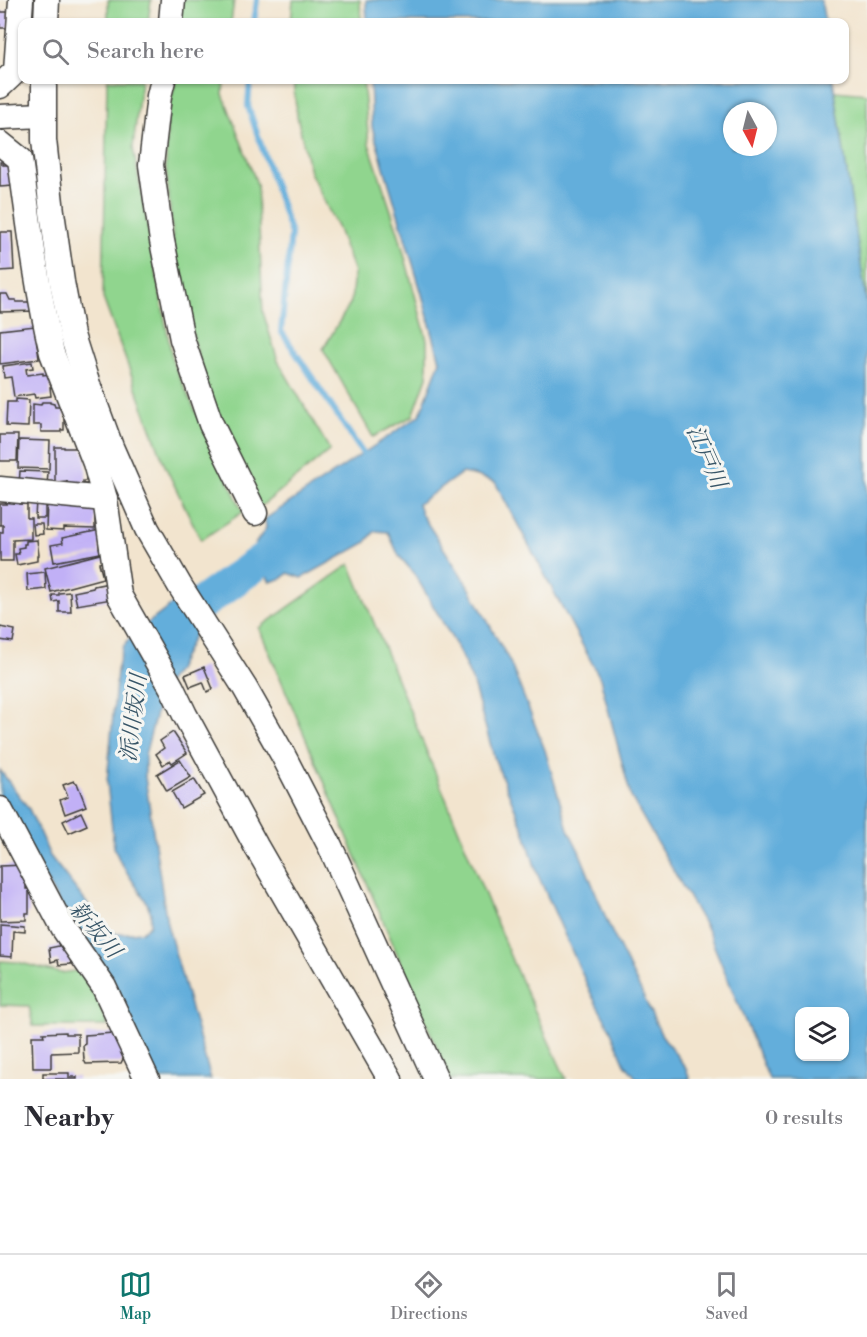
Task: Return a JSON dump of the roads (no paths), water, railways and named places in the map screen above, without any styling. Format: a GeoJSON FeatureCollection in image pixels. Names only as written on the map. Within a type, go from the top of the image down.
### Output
{"type":"FeatureCollection","features":[{"type":"Feature","properties":{"kind":"street"},"geometry":{"type":"LineString","coordinates":[[20,18],[21,0]]}},
{"type":"Feature","properties":{"kind":"street"},"geometry":{"type":"LineString","coordinates":[[46,18],[47,0]]}},
{"type":"Feature","properties":{"kind":"street"},"geometry":{"type":"LineString","coordinates":[[171,18],[173,0]]}},
{"type":"Feature","properties":{"kind":"street"},"geometry":{"type":"LineString","coordinates":[[0,86],[16,71],[18,43]]}},
{"type":"Feature","properties":{"kind":"street"},"geometry":{"type":"LineString","coordinates":[[44,84],[44,140],[52,213],[72,335],[111,447],[147,530],[284,755],[330,846],[436,1079]]}},
{"type":"Feature","properties":{"kind":"street"},"geometry":{"type":"LineString","coordinates":[[162,84],[152,165],[162,241],[182,339],[211,424],[255,513]]}},
{"type":"Feature","properties":{"kind":"street"},"geometry":{"type":"LineString","coordinates":[[0,117],[43,115]]}},
{"type":"Feature","properties":{"kind":"street"},"geometry":{"type":"LineString","coordinates":[[0,143],[20,159],[36,276],[52,353],[95,463],[105,499],[120,595],[256,846],[390,1079]]}},
{"type":"Feature","properties":{"kind":"street"},"geometry":{"type":"LineString","coordinates":[[0,489],[105,499]]}},
{"type":"Feature","properties":{"kind":"street"},"geometry":{"type":"LineString","coordinates":[[0,809],[63,928],[104,987],[147,1079]]}},
{"type":"Feature","properties":{"kind":"water"},"geometry":{"type":"Polygon","coordinates":[[[366,0],[821,0],[824,18],[367,18],[366,0]]]}},
{"type":"Feature","properties":{"kind":"water","name":"江戸川"},"geometry":{"type":"Polygon","coordinates":[[[370,84],[834,84],[867,305],[867,1079],[769,1079],[707,929],[631,797],[600,678],[495,482],[462,473],[418,504],[422,515],[470,589],[510,662],[545,750],[568,829],[610,928],[661,1034],[686,1068],[690,1079],[637,1079],[625,1064],[537,873],[525,833],[495,760],[472,680],[456,645],[414,573],[399,556],[388,532],[375,531],[365,543],[302,578],[288,573],[283,578],[270,582],[251,550],[266,528],[265,519],[420,415],[440,361],[372,127],[370,84]]]}},
{"type":"Feature","properties":{"kind":"water","name":"新坂川"},"geometry":{"type":"Polygon","coordinates":[[[177,601],[197,629],[176,672],[163,687],[145,755],[145,777],[167,924],[211,1079],[158,1079],[0,801],[0,770],[29,809],[50,856],[107,929],[117,934],[142,932],[150,925],[151,913],[146,901],[120,862],[114,847],[107,782],[117,671],[123,647],[132,635],[177,601]]]}},
{"type":"Feature","properties":{"kind":"waterway"},"geometry":{"type":"LineString","coordinates":[[255,18],[257,0]]}},
{"type":"Feature","properties":{"kind":"waterway"},"geometry":{"type":"LineString","coordinates":[[250,84],[248,106],[291,234],[281,331],[366,458]]}},
{"type":"Feature","properties":{"kind":"waterway","name":"派川坂川"},"geometry":{"type":"LineString","coordinates":[[168,633],[184,616],[284,544],[298,537]]}}]}
